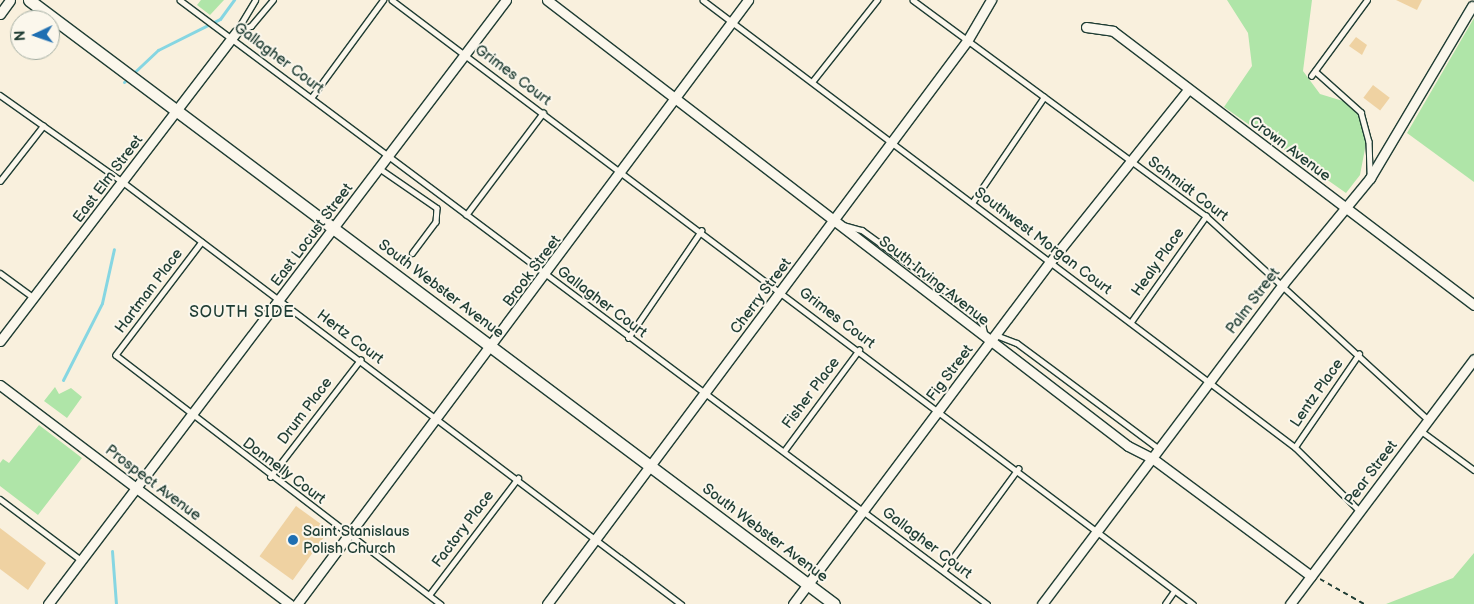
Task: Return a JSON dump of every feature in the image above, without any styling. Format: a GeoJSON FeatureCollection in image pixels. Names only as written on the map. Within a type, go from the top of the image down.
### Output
{"type":"FeatureCollection","features":[{"type":"Feature","properties":{"kind":"street"},"geometry":{"type":"LineString","coordinates":[[0,14],[10,0]]}},
{"type":"Feature","properties":{"kind":"street","name":"South Webster Avenue"},"geometry":{"type":"LineString","coordinates":[[29,0],[156,92],[834,604]]}},
{"type":"Feature","properties":{"kind":"street","name":"East Locust Street"},"geometry":{"type":"LineString","coordinates":[[48,604],[281,300],[506,0]]}},
{"type":"Feature","properties":{"kind":"street","name":"South Irving Avenue"},"geometry":{"type":"LineString","coordinates":[[547,0],[678,97],[837,223],[991,338],[1128,446],[1152,458],[1311,576]]}},
{"type":"Feature","properties":{"kind":"street","name":"Brook Street"},"geometry":{"type":"LineString","coordinates":[[297,604],[547,276],[748,0]]}},
{"type":"Feature","properties":{"kind":"street","name":"Cherry Street"},"geometry":{"type":"LineString","coordinates":[[547,604],[781,291],[837,223],[893,142],[967,41],[991,0]]}},
{"type":"Feature","properties":{"kind":"street","name":"Palm Street"},"geometry":{"type":"LineString","coordinates":[[1042,604],[1283,284],[1343,207],[1370,178],[1471,3]]}},
{"type":"Feature","properties":{"kind":"street","name":"Crown Avenue"},"geometry":{"type":"LineString","coordinates":[[1086,27],[1113,31],[1188,90],[1474,305]]}},
{"type":"Feature","properties":{"kind":"street","name":"East Elm Street"},"geometry":{"type":"LineString","coordinates":[[0,341],[233,36]]}},
{"type":"Feature","properties":{"kind":"street","name":"Fig Street"},"geometry":{"type":"LineString","coordinates":[[793,604],[991,338],[1129,160],[1188,90]]}},
{"type":"Feature","properties":{"kind":"street","name":"Pear Street"},"geometry":{"type":"LineString","coordinates":[[1290,604],[1474,359]]}},
{"type":"Feature","properties":{"kind":"street","name":"Prospect Avenue"},"geometry":{"type":"LineString","coordinates":[[0,385],[290,604]]}},
{"type":"Feature","properties":{"kind":"lane","name":"Gallagher Court"},"geometry":{"type":"LineString","coordinates":[[180,0],[222,32],[233,36],[311,98],[703,395],[784,452],[987,604]]}},
{"type":"Feature","properties":{"kind":"lane"},"geometry":{"type":"LineString","coordinates":[[233,36],[255,0]]}},
{"type":"Feature","properties":{"kind":"lane"},"geometry":{"type":"LineString","coordinates":[[233,36],[251,26],[273,0]]}},
{"type":"Feature","properties":{"kind":"lane"},"geometry":{"type":"LineString","coordinates":[[311,98],[383,0]]}},
{"type":"Feature","properties":{"kind":"lane","name":"Grimes Court"},"geometry":{"type":"LineString","coordinates":[[392,0],[1018,469],[1193,604]]}},
{"type":"Feature","properties":{"kind":"lane","name":"Southwest Morgan Court"},"geometry":{"type":"LineString","coordinates":[[702,0],[1131,322],[1208,385],[1295,447],[1360,511]]}},
{"type":"Feature","properties":{"kind":"lane"},"geometry":{"type":"LineString","coordinates":[[812,82],[877,0]]}},
{"type":"Feature","properties":{"kind":"lane","name":"Schmidt Court"},"geometry":{"type":"LineString","coordinates":[[913,0],[1206,216],[1283,284],[1428,420]]}},
{"type":"Feature","properties":{"kind":"lane"},"geometry":{"type":"LineString","coordinates":[[1311,76],[1368,0]]}},
{"type":"Feature","properties":{"kind":"lane"},"geometry":{"type":"LineString","coordinates":[[1315,71],[1361,112],[1370,141],[1370,178]]}},
{"type":"Feature","properties":{"kind":"lane","name":"Hertz Court"},"geometry":{"type":"LineString","coordinates":[[0,95],[123,182],[281,300],[518,478],[681,604]]}},
{"type":"Feature","properties":{"kind":"lane"},"geometry":{"type":"LineString","coordinates":[[972,203],[1044,97]]}},
{"type":"Feature","properties":{"kind":"lane"},"geometry":{"type":"LineString","coordinates":[[466,215],[543,113]]}},
{"type":"Feature","properties":{"kind":"lane"},"geometry":{"type":"LineString","coordinates":[[0,181],[43,126]]}},
{"type":"Feature","properties":{"kind":"lane"},"geometry":{"type":"LineString","coordinates":[[379,168],[437,208],[436,222],[414,253]]}},
{"type":"Feature","properties":{"kind":"lane","name":"Healy Place"},"geometry":{"type":"LineString","coordinates":[[1131,322],[1206,216]]}},
{"type":"Feature","properties":{"kind":"lane"},"geometry":{"type":"LineString","coordinates":[[837,223],[862,230],[969,308],[982,322],[991,338],[1017,343],[1159,449]]}},
{"type":"Feature","properties":{"kind":"lane"},"geometry":{"type":"LineString","coordinates":[[628,338],[701,231]]}},
{"type":"Feature","properties":{"kind":"lane","name":"Hartman Place"},"geometry":{"type":"LineString","coordinates":[[116,355],[202,242]]}},
{"type":"Feature","properties":{"kind":"lane"},"geometry":{"type":"LineString","coordinates":[[0,273],[34,298]]}},
{"type":"Feature","properties":{"kind":"lane","name":"Fisher Place"},"geometry":{"type":"LineString","coordinates":[[784,452],[859,350]]}},
{"type":"Feature","properties":{"kind":"lane","name":"Lentz Place"},"geometry":{"type":"LineString","coordinates":[[1295,447],[1359,354]]}},
{"type":"Feature","properties":{"kind":"lane","name":"Donnelly Court"},"geometry":{"type":"LineString","coordinates":[[116,355],[270,477],[441,604]]}},
{"type":"Feature","properties":{"kind":"lane","name":"Drum Place"},"geometry":{"type":"LineString","coordinates":[[270,477],[360,360]]}},
{"type":"Feature","properties":{"kind":"lane"},"geometry":{"type":"LineString","coordinates":[[1077,407],[1086,396]]}},
{"type":"Feature","properties":{"kind":"lane"},"geometry":{"type":"LineString","coordinates":[[1420,430],[1474,470]]}},
{"type":"Feature","properties":{"kind":"lane"},"geometry":{"type":"LineString","coordinates":[[943,570],[1018,469]]}},
{"type":"Feature","properties":{"kind":"lane","name":"Factory Place"},"geometry":{"type":"LineString","coordinates":[[429,595],[518,478]]}},
{"type":"Feature","properties":{"kind":"lane"},"geometry":{"type":"LineString","coordinates":[[0,506],[2,500],[81,560]]}},
{"type":"Feature","properties":{"kind":"lane"},"geometry":{"type":"LineString","coordinates":[[1165,604],[1174,591]]}},
{"type":"Feature","properties":{"kind":"lane"},"geometry":{"type":"LineString","coordinates":[[671,604],[674,599]]}},
{"type":"Feature","properties":{"kind":"path"},"geometry":{"type":"LineString","coordinates":[[1311,576],[1364,604]]}},
{"type":"Feature","properties":{"kind":"green space"},"geometry":{"type":"Polygon","coordinates":[[[201,0],[224,0],[210,15],[197,5],[201,0]]]}},
{"type":"Feature","properties":{"kind":"green space"},"geometry":{"type":"Polygon","coordinates":[[[1227,0],[1312,0],[1303,71],[1320,94],[1356,105],[1368,133],[1360,175],[1346,193],[1224,107],[1252,66],[1248,33],[1227,0]]]}},
{"type":"Feature","properties":{"kind":"green space"},"geometry":{"type":"Polygon","coordinates":[[[1474,18],[1474,182],[1407,133],[1474,18]]]}},
{"type":"Feature","properties":{"kind":"green space"},"geometry":{"type":"Polygon","coordinates":[[[55,387],[59,394],[71,388],[82,397],[67,418],[44,401],[55,387]]]}},
{"type":"Feature","properties":{"kind":"green space"},"geometry":{"type":"Polygon","coordinates":[[[39,425],[82,458],[38,515],[0,486],[0,463],[3,459],[9,463],[39,425]]]}},
{"type":"Feature","properties":{"kind":"green space"},"geometry":{"type":"Polygon","coordinates":[[[1474,553],[1474,604],[1386,604],[1453,578],[1474,553]]]}},
{"type":"Feature","properties":{"kind":"building"},"geometry":{"type":"Polygon","coordinates":[[[1396,0],[1422,0],[1417,10],[1396,0]]]}},
{"type":"Feature","properties":{"kind":"building"},"geometry":{"type":"Polygon","coordinates":[[[1356,37],[1367,45],[1362,55],[1349,46],[1356,37]]]}},
{"type":"Feature","properties":{"kind":"building"},"geometry":{"type":"Polygon","coordinates":[[[1373,85],[1390,98],[1380,110],[1363,98],[1373,85]]]}},
{"type":"Feature","properties":{"kind":"building"},"geometry":{"type":"Polygon","coordinates":[[[296,506],[329,530],[293,580],[260,556],[296,506]]]}},
{"type":"Feature","properties":{"kind":"building"},"geometry":{"type":"Polygon","coordinates":[[[0,528],[46,563],[28,590],[0,569],[0,528]]]}},
{"type":"Feature","properties":{"kind":"waterway"},"geometry":{"type":"LineString","coordinates":[[124,82],[158,50],[220,19],[234,0]]}},
{"type":"Feature","properties":{"kind":"waterway"},"geometry":{"type":"LineString","coordinates":[[63,380],[102,303],[114,249]]}},
{"type":"Feature","properties":{"kind":"waterway"},"geometry":{"type":"LineString","coordinates":[[112,551],[116,604]]}},
{"type":"Feature","properties":{"kind":"place","name":"Saint Stanislaus Polish Church"},"geometry":{"type":"Point","coordinates":[293,540]}},
{"type":"Feature","properties":{"kind":"district","name":"SOUTH SIDE"},"geometry":{"type":"Point","coordinates":[242,313]}}]}
